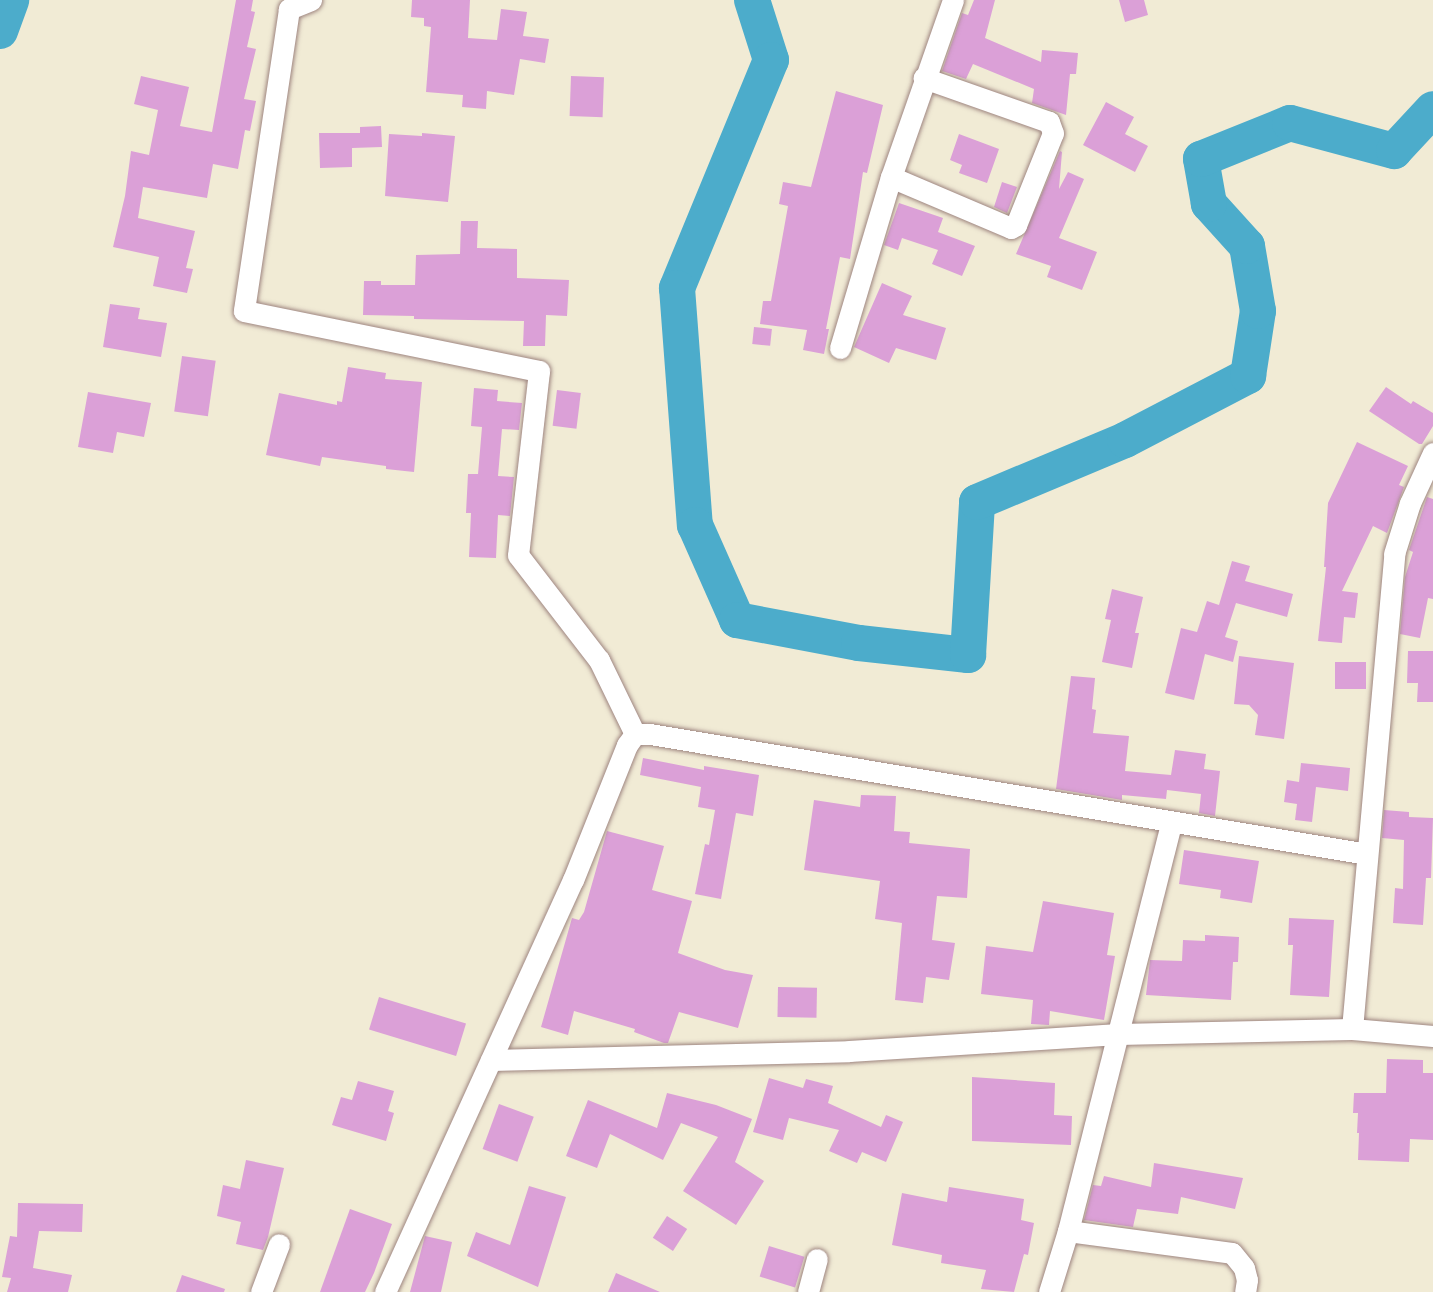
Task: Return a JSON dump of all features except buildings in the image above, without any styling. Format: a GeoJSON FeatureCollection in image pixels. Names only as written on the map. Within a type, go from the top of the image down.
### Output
{"type":"FeatureCollection","features":[{"type":"Feature","properties":{"kind":"street"},"geometry":{"type":"LineString","coordinates":[[310,0],[289,9],[244,312],[539,371],[518,555],[599,660],[635,735]]}},
{"type":"Feature","properties":{"kind":"street"},"geometry":{"type":"LineString","coordinates":[[840,348],[891,177],[953,0]]}},
{"type":"Feature","properties":{"kind":"street"},"geometry":{"type":"LineString","coordinates":[[891,177],[1011,228],[1016,225],[1053,133],[1049,122],[924,78]]}},
{"type":"Feature","properties":{"kind":"street"},"geometry":{"type":"LineString","coordinates":[[1352,1029],[1394,554],[1410,503],[1433,453]]}},
{"type":"Feature","properties":{"kind":"street"},"geometry":{"type":"LineString","coordinates":[[635,735],[650,734],[1367,854]]}},
{"type":"Feature","properties":{"kind":"street"},"geometry":{"type":"LineString","coordinates":[[385,1292],[573,880],[627,746],[635,735]]}},
{"type":"Feature","properties":{"kind":"street"},"geometry":{"type":"LineString","coordinates":[[1048,1292],[1068,1231],[1171,823]]}},
{"type":"Feature","properties":{"kind":"street"},"geometry":{"type":"LineString","coordinates":[[491,1060],[849,1050],[1118,1034],[1352,1029],[1433,1036]]}},
{"type":"Feature","properties":{"kind":"street"},"geometry":{"type":"LineString","coordinates":[[1068,1231],[1232,1253],[1244,1268],[1247,1280],[1245,1292]]}},
{"type":"Feature","properties":{"kind":"street"},"geometry":{"type":"LineString","coordinates":[[261,1292],[279,1244]]}},
{"type":"Feature","properties":{"kind":"street"},"geometry":{"type":"LineString","coordinates":[[808,1292],[817,1259]]}},
{"type":"Feature","properties":{"kind":"waterway"},"geometry":{"type":"LineString","coordinates":[[0,31],[11,0]]}},
{"type":"Feature","properties":{"kind":"waterway"},"geometry":{"type":"LineString","coordinates":[[752,0],[771,60],[677,288],[695,525],[737,620],[859,643],[968,655],[977,502],[1125,440],[1248,376],[1258,311],[1247,246],[1209,204],[1201,159],[1290,123],[1394,151],[1433,109]]}}]}
